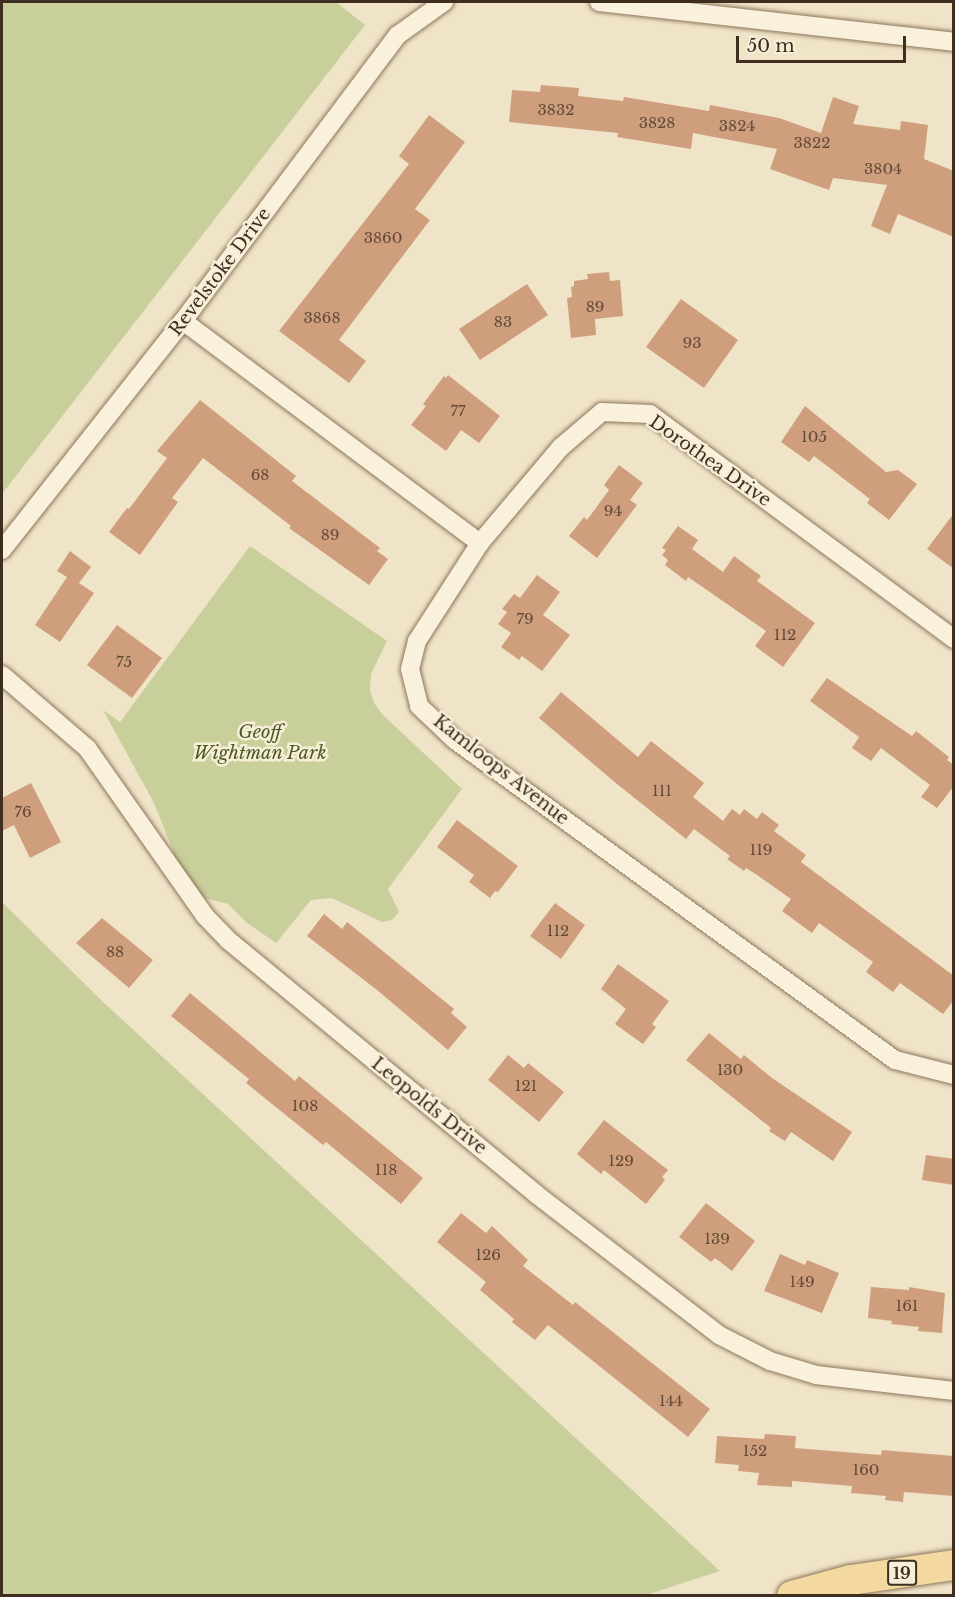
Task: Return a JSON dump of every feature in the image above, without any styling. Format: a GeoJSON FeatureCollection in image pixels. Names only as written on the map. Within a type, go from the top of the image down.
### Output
{"type":"FeatureCollection","features":[{"type":"Feature","properties":{"kind":"main road","name":"19"},"geometry":{"type":"LineString","coordinates":[[792,1596],[851,1580],[954,1565]]}},
{"type":"Feature","properties":{"kind":"street","name":"Revelstoke Drive"},"geometry":{"type":"LineString","coordinates":[[2,550],[183,321],[398,34],[444,2]]}},
{"type":"Feature","properties":{"kind":"street"},"geometry":{"type":"LineString","coordinates":[[598,2],[954,42]]}},
{"type":"Feature","properties":{"kind":"street"},"geometry":{"type":"LineString","coordinates":[[183,321],[480,543]]}},
{"type":"Feature","properties":{"kind":"street","name":"Dorothea Drive"},"geometry":{"type":"LineString","coordinates":[[480,543],[561,447],[602,412],[650,414],[954,639]]}},
{"type":"Feature","properties":{"kind":"street","name":"Kamloops Avenue"},"geometry":{"type":"LineString","coordinates":[[480,543],[417,641],[410,669],[419,706],[455,740],[895,1060],[954,1075]]}},
{"type":"Feature","properties":{"kind":"street","name":"Leopolds Drive"},"geometry":{"type":"LineString","coordinates":[[2,675],[87,748],[206,916],[228,940],[536,1194],[719,1335],[770,1361],[816,1375],[954,1391]]}},
{"type":"Feature","properties":{"kind":"green space"},"geometry":{"type":"Polygon","coordinates":[[[2,2],[336,2],[365,25],[2,494],[2,2]]]}},
{"type":"Feature","properties":{"kind":"green space","name":"Geoff Wightman Park"},"geometry":{"type":"Polygon","coordinates":[[[250,546],[387,641],[371,674],[370,691],[374,703],[383,715],[462,789],[388,889],[399,912],[392,920],[382,922],[332,898],[311,900],[276,943],[247,923],[228,904],[205,898],[196,891],[175,856],[154,803],[103,710],[120,722],[250,546]]]}},
{"type":"Feature","properties":{"kind":"green space"},"geometry":{"type":"Polygon","coordinates":[[[2,902],[102,1001],[720,1571],[643,1596],[2,1595],[2,902]]]}},
{"type":"Feature","properties":{"kind":"building"},"geometry":{"type":"Polygon","coordinates":[[[541,85],[579,88],[578,96],[623,101],[624,97],[709,111],[710,105],[779,118],[821,133],[833,97],[859,106],[853,124],[900,130],[901,121],[928,125],[924,159],[954,171],[954,237],[898,214],[890,234],[871,226],[887,185],[833,178],[829,190],[770,169],[777,149],[693,133],[691,149],[617,137],[618,133],[509,122],[512,90],[540,92],[541,85]]]}},
{"type":"Feature","properties":{"kind":"building"},"geometry":{"type":"Polygon","coordinates":[[[429,115],[465,142],[415,209],[430,220],[339,340],[366,361],[349,383],[279,331],[409,164],[399,156],[429,115]]]}},
{"type":"Feature","properties":{"kind":"building"},"geometry":{"type":"Polygon","coordinates":[[[609,272],[610,281],[620,280],[623,316],[595,319],[596,335],[571,338],[567,298],[572,297],[571,287],[574,286],[574,281],[588,279],[587,274],[609,272]]]}},
{"type":"Feature","properties":{"kind":"building"},"geometry":{"type":"Polygon","coordinates":[[[527,284],[548,315],[480,360],[459,329],[527,284]]]}},
{"type":"Feature","properties":{"kind":"building"},"geometry":{"type":"Polygon","coordinates":[[[681,299],[738,340],[704,388],[646,347],[681,299]]]}},
{"type":"Feature","properties":{"kind":"building"},"geometry":{"type":"Polygon","coordinates":[[[448,375],[500,416],[479,443],[461,430],[446,451],[411,425],[426,406],[423,404],[444,376],[446,378],[448,375]]]}},
{"type":"Feature","properties":{"kind":"building"},"geometry":{"type":"Polygon","coordinates":[[[200,400],[296,476],[292,481],[380,548],[377,551],[388,559],[369,585],[289,528],[291,526],[203,458],[172,498],[178,502],[140,555],[109,532],[167,458],[157,451],[200,400]]]}},
{"type":"Feature","properties":{"kind":"building"},"geometry":{"type":"Polygon","coordinates":[[[805,406],[886,472],[898,470],[917,484],[889,520],[867,503],[870,499],[814,456],[809,462],[781,442],[805,406]]]}},
{"type":"Feature","properties":{"kind":"building"},"geometry":{"type":"Polygon","coordinates":[[[619,465],[643,483],[630,500],[637,505],[597,558],[569,536],[584,517],[587,520],[609,490],[604,485],[619,465]]]}},
{"type":"Feature","properties":{"kind":"building"},"geometry":{"type":"Polygon","coordinates":[[[954,513],[954,569],[927,549],[954,513]]]}},
{"type":"Feature","properties":{"kind":"building"},"geometry":{"type":"Polygon","coordinates":[[[678,526],[698,540],[692,549],[723,572],[734,556],[761,576],[757,581],[815,623],[783,667],[755,646],[766,631],[688,577],[686,581],[665,565],[668,560],[662,555],[666,550],[662,548],[678,526]]]}},
{"type":"Feature","properties":{"kind":"building"},"geometry":{"type":"Polygon","coordinates":[[[70,551],[91,567],[79,583],[94,593],[60,642],[35,625],[67,577],[57,571],[70,551]]]}},
{"type":"Feature","properties":{"kind":"building"},"geometry":{"type":"Polygon","coordinates":[[[537,575],[560,592],[543,615],[570,635],[542,671],[522,656],[519,660],[501,647],[511,633],[498,624],[507,612],[502,609],[514,594],[520,598],[537,575]]]}},
{"type":"Feature","properties":{"kind":"building"},"geometry":{"type":"Polygon","coordinates":[[[117,625],[162,658],[132,698],[87,665],[117,625]]]}},
{"type":"Feature","properties":{"kind":"building"},"geometry":{"type":"Polygon","coordinates":[[[827,678],[912,736],[916,731],[949,757],[947,760],[954,765],[954,786],[937,808],[921,797],[930,785],[881,748],[871,761],[852,748],[859,737],[810,701],[827,678]]]}},
{"type":"Feature","properties":{"kind":"building"},"geometry":{"type":"Polygon","coordinates":[[[561,692],[638,757],[651,741],[704,783],[693,797],[723,821],[732,809],[740,815],[744,809],[757,819],[762,812],[779,825],[774,831],[806,855],[801,862],[954,976],[954,1000],[943,1014],[900,983],[893,992],[866,972],[873,962],[819,923],[812,933],[782,911],[791,899],[746,868],[744,871],[727,859],[730,856],[694,829],[686,839],[617,784],[539,718],[561,692]]]}},
{"type":"Feature","properties":{"kind":"building"},"geometry":{"type":"Polygon","coordinates":[[[31,783],[61,842],[30,858],[14,825],[2,831],[2,798],[31,783]]]}},
{"type":"Feature","properties":{"kind":"building"},"geometry":{"type":"Polygon","coordinates":[[[457,820],[518,866],[498,892],[495,891],[490,898],[469,882],[474,875],[437,847],[457,820]]]}},
{"type":"Feature","properties":{"kind":"building"},"geometry":{"type":"Polygon","coordinates":[[[555,903],[585,925],[561,959],[530,936],[555,903]]]}},
{"type":"Feature","properties":{"kind":"building"},"geometry":{"type":"Polygon","coordinates":[[[324,914],[342,929],[347,922],[454,1009],[451,1013],[467,1027],[448,1050],[377,990],[307,936],[324,914]]]}},
{"type":"Feature","properties":{"kind":"building"},"geometry":{"type":"Polygon","coordinates":[[[102,918],[153,960],[129,988],[76,943],[102,918]]]}},
{"type":"Feature","properties":{"kind":"building"},"geometry":{"type":"Polygon","coordinates":[[[618,964],[669,1001],[652,1024],[656,1027],[643,1044],[615,1024],[626,1009],[601,989],[618,964]]]}},
{"type":"Feature","properties":{"kind":"building"},"geometry":{"type":"Polygon","coordinates":[[[190,993],[295,1081],[299,1076],[423,1178],[401,1204],[326,1142],[323,1145],[246,1083],[249,1079],[171,1016],[190,993]]]}},
{"type":"Feature","properties":{"kind":"building"},"geometry":{"type":"Polygon","coordinates":[[[709,1033],[741,1059],[744,1055],[772,1078],[852,1132],[833,1161],[791,1132],[785,1141],[769,1131],[771,1128],[686,1060],[709,1033]]]}},
{"type":"Feature","properties":{"kind":"building"},"geometry":{"type":"Polygon","coordinates":[[[508,1055],[524,1068],[528,1063],[564,1092],[539,1122],[488,1080],[508,1055]]]}},
{"type":"Feature","properties":{"kind":"building"},"geometry":{"type":"Polygon","coordinates":[[[604,1120],[668,1170],[662,1177],[665,1180],[646,1204],[604,1170],[601,1174],[577,1154],[604,1120]]]}},
{"type":"Feature","properties":{"kind":"building"},"geometry":{"type":"Polygon","coordinates":[[[926,1155],[954,1159],[954,1185],[922,1180],[926,1155]]]}},
{"type":"Feature","properties":{"kind":"building"},"geometry":{"type":"Polygon","coordinates":[[[706,1203],[755,1241],[732,1271],[715,1258],[711,1262],[679,1237],[706,1203]]]}},
{"type":"Feature","properties":{"kind":"building"},"geometry":{"type":"Polygon","coordinates":[[[461,1213],[486,1233],[492,1226],[528,1260],[523,1266],[573,1305],[575,1302],[710,1409],[688,1437],[548,1325],[535,1340],[512,1322],[514,1319],[480,1290],[486,1282],[437,1242],[461,1213]]]}},
{"type":"Feature","properties":{"kind":"building"},"geometry":{"type":"Polygon","coordinates":[[[780,1254],[805,1265],[807,1260],[839,1273],[822,1313],[764,1291],[780,1254]]]}},
{"type":"Feature","properties":{"kind":"building"},"geometry":{"type":"Polygon","coordinates":[[[871,1287],[909,1290],[909,1287],[945,1293],[942,1333],[918,1331],[919,1327],[891,1324],[892,1321],[868,1318],[871,1287]]]}},
{"type":"Feature","properties":{"kind":"building"},"geometry":{"type":"Polygon","coordinates":[[[765,1434],[796,1436],[795,1448],[881,1455],[882,1450],[954,1456],[954,1496],[904,1492],[903,1502],[885,1500],[886,1496],[851,1493],[852,1486],[792,1481],[792,1487],[757,1485],[759,1473],[738,1471],[739,1465],[715,1463],[717,1436],[764,1439],[765,1434]]]}}]}
